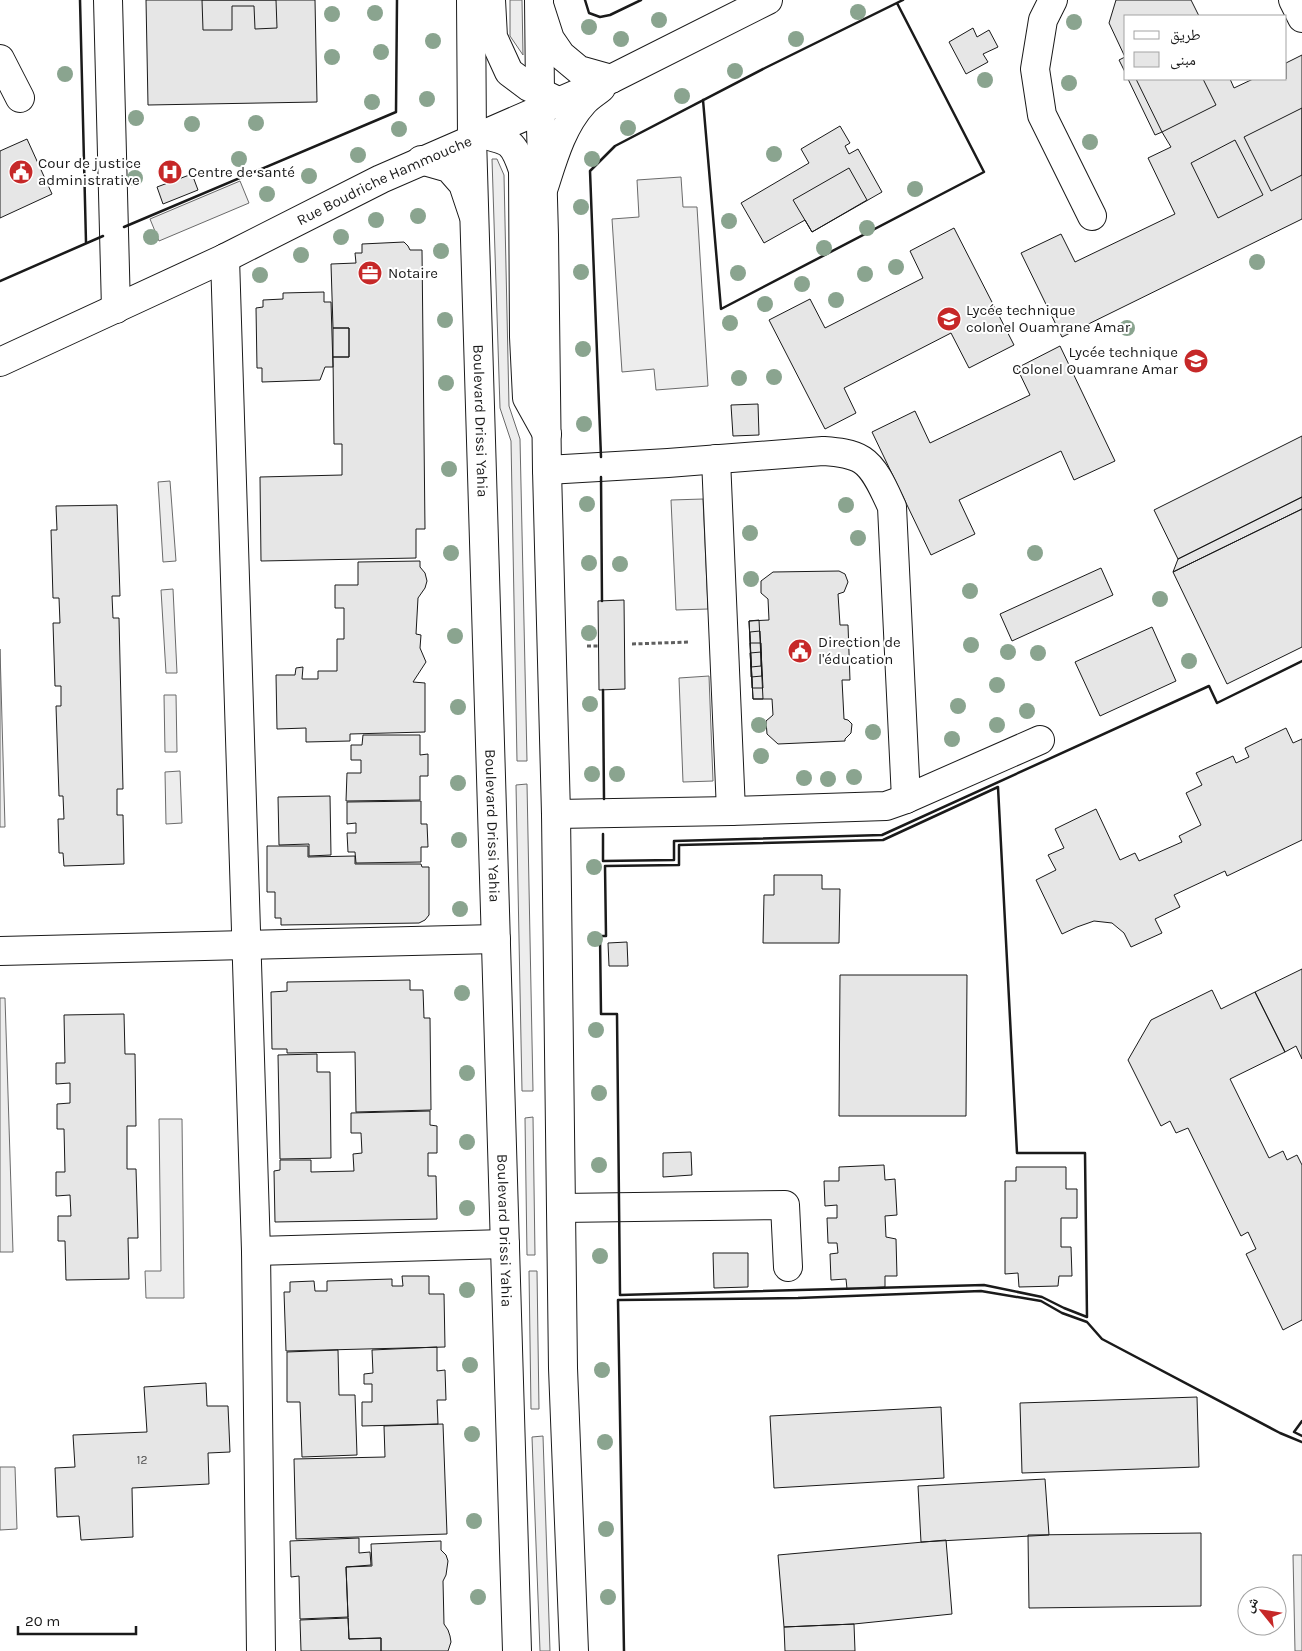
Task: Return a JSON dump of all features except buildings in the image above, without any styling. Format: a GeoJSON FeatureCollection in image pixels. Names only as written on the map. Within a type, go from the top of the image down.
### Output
{"type":"FeatureCollection","features":[{"type":"Feature","properties":{"kind":"street"},"geometry":{"type":"LineString","coordinates":[[108,0],[116,309]]}},
{"type":"Feature","properties":{"kind":"street","name":"Boulevard Drissi Yahia"},"geometry":{"type":"LineString","coordinates":[[471,0],[471,89],[476,136],[474,217],[496,939],[496,1014],[517,1651]]}},
{"type":"Feature","properties":{"kind":"street"},"geometry":{"type":"LineString","coordinates":[[491,0],[492,37],[509,72],[546,101]]}},
{"type":"Feature","properties":{"kind":"street","name":"Rue Boudriche Hammouche"},"geometry":{"type":"LineString","coordinates":[[0,362],[225,258],[381,178],[476,136],[546,101],[611,79],[768,0]]}},
{"type":"Feature","properties":{"kind":"street"},"geometry":{"type":"LineString","coordinates":[[1053,0],[1043,20],[1035,69],[1042,115],[1092,216]]}},
{"type":"Feature","properties":{"kind":"street"},"geometry":{"type":"LineString","coordinates":[[1293,0],[1302,18]]}},
{"type":"Feature","properties":{"kind":"street"},"geometry":{"type":"LineString","coordinates":[[539,3],[546,101],[543,190],[547,470],[556,814],[563,1368],[574,1651]]}},
{"type":"Feature","properties":{"kind":"street"},"geometry":{"type":"LineString","coordinates":[[539,3],[550,39],[561,55],[579,70],[611,79]]}},
{"type":"Feature","properties":{"kind":"street"},"geometry":{"type":"LineString","coordinates":[[0,59],[20,98]]}},
{"type":"Feature","properties":{"kind":"street"},"geometry":{"type":"LineString","coordinates":[[543,190],[557,148],[570,122],[582,103],[611,79]]}},
{"type":"Feature","properties":{"kind":"street"},"geometry":{"type":"LineString","coordinates":[[421,160],[451,135],[463,117],[471,89]]}},
{"type":"Feature","properties":{"kind":"street"},"geometry":{"type":"LineString","coordinates":[[476,136],[506,140],[516,151],[523,170],[524,337],[528,398],[547,434]]}},
{"type":"Feature","properties":{"kind":"street"},"geometry":{"type":"LineString","coordinates":[[421,160],[449,168],[463,184],[474,217]]}},
{"type":"Feature","properties":{"kind":"street"},"geometry":{"type":"LineString","coordinates":[[225,258],[256,1251],[260,1651]]}},
{"type":"Feature","properties":{"kind":"street"},"geometry":{"type":"LineString","coordinates":[[547,470],[716,460],[823,451],[842,453],[862,460],[880,481],[892,507],[906,799]]}},
{"type":"Feature","properties":{"kind":"street"},"geometry":{"type":"LineString","coordinates":[[716,460],[731,811]]}},
{"type":"Feature","properties":{"kind":"street"},"geometry":{"type":"LineString","coordinates":[[556,814],[886,806],[1040,740]]}},
{"type":"Feature","properties":{"kind":"street"},"geometry":{"type":"LineString","coordinates":[[0,951],[496,939]]}},
{"type":"Feature","properties":{"kind":"street"},"geometry":{"type":"LineString","coordinates":[[561,1208],[785,1205],[788,1267]]}},
{"type":"Feature","properties":{"kind":"street"},"geometry":{"type":"LineString","coordinates":[[256,1251],[505,1244]]}},
{"type":"Feature","properties":{"kind":"path"},"geometry":{"type":"LineString","coordinates":[[632,644],[724,641]]}},
{"type":"Feature","properties":{"kind":"shaded area"},"geometry":{"type":"Polygon","coordinates":[[[510,0],[522,0],[523,55],[510,36],[510,0]]]}},
{"type":"Feature","properties":{"kind":"shaded area"},"geometry":{"type":"Polygon","coordinates":[[[492,159],[497,159],[504,175],[509,406],[520,439],[527,761],[517,761],[511,441],[500,408],[492,159]]]}},
{"type":"Feature","properties":{"kind":"shaded area"},"geometry":{"type":"Polygon","coordinates":[[[681,177],[683,207],[697,207],[708,386],[656,390],[654,369],[622,372],[612,219],[639,217],[637,180],[681,177]]]}},
{"type":"Feature","properties":{"kind":"shaded area"},"geometry":{"type":"Polygon","coordinates":[[[240,181],[249,203],[159,241],[150,219],[240,181]]]}},
{"type":"Feature","properties":{"kind":"shaded area"},"geometry":{"type":"Polygon","coordinates":[[[170,481],[176,561],[163,562],[158,482],[170,481]]]}},
{"type":"Feature","properties":{"kind":"shaded area"},"geometry":{"type":"Polygon","coordinates":[[[703,499],[708,609],[676,610],[671,500],[703,499]]]}},
{"type":"Feature","properties":{"kind":"shaded area"},"geometry":{"type":"Polygon","coordinates":[[[173,589],[177,673],[166,673],[161,590],[173,589]]]}},
{"type":"Feature","properties":{"kind":"shaded area"},"geometry":{"type":"Polygon","coordinates":[[[0,649],[5,827],[0,827],[0,649]]]}},
{"type":"Feature","properties":{"kind":"shaded area"},"geometry":{"type":"Polygon","coordinates":[[[709,676],[713,781],[683,782],[679,678],[709,676]]]}},
{"type":"Feature","properties":{"kind":"shaded area"},"geometry":{"type":"Polygon","coordinates":[[[164,695],[176,695],[177,752],[165,752],[164,695]]]}},
{"type":"Feature","properties":{"kind":"shaded area"},"geometry":{"type":"Polygon","coordinates":[[[180,771],[182,823],[166,824],[165,772],[180,771]]]}},
{"type":"Feature","properties":{"kind":"shaded area"},"geometry":{"type":"Polygon","coordinates":[[[527,784],[533,1091],[522,1091],[516,785],[527,784]]]}},
{"type":"Feature","properties":{"kind":"shaded area"},"geometry":{"type":"Polygon","coordinates":[[[0,998],[5,998],[13,1252],[0,1252],[0,998]]]}},
{"type":"Feature","properties":{"kind":"shaded area"},"geometry":{"type":"Polygon","coordinates":[[[533,1117],[535,1255],[527,1255],[525,1118],[533,1117]]]}},
{"type":"Feature","properties":{"kind":"shaded area"},"geometry":{"type":"Polygon","coordinates":[[[159,1119],[182,1119],[184,1298],[146,1298],[145,1271],[161,1271],[159,1119]]]}},
{"type":"Feature","properties":{"kind":"shaded area"},"geometry":{"type":"Polygon","coordinates":[[[529,1271],[537,1271],[539,1409],[531,1409],[529,1271]]]}},
{"type":"Feature","properties":{"kind":"shaded area"},"geometry":{"type":"Polygon","coordinates":[[[543,1436],[550,1651],[540,1651],[532,1437],[543,1436]]]}},
{"type":"Feature","properties":{"kind":"shaded area"},"geometry":{"type":"Polygon","coordinates":[[[0,1467],[15,1467],[17,1529],[0,1530],[0,1467]]]}},
{"type":"Feature","properties":{"kind":"shaded area"},"geometry":{"type":"Polygon","coordinates":[[[1293,1555],[1302,1555],[1302,1651],[1295,1651],[1293,1555]]]}},
{"type":"Feature","properties":{"kind":"fence"},"geometry":{"type":"LineString","coordinates":[[124,227],[396,112],[397,0]]}},
{"type":"Feature","properties":{"kind":"fence"},"geometry":{"type":"LineString","coordinates":[[585,0],[589,13],[600,17],[610,15],[641,0]]}},
{"type":"Feature","properties":{"kind":"fence"},"geometry":{"type":"LineString","coordinates":[[590,171],[601,458]]}},
{"type":"Feature","properties":{"kind":"fence"},"geometry":{"type":"LineString","coordinates":[[0,281],[103,236]]}},
{"type":"Feature","properties":{"kind":"fence"},"geometry":{"type":"LineString","coordinates":[[601,478],[602,601]]}},
{"type":"Feature","properties":{"kind":"fence"},"geometry":{"type":"LineString","coordinates":[[603,690],[604,799]]}},
{"type":"Feature","properties":{"kind":"wall"},"geometry":{"type":"LineString","coordinates":[[80,0],[86,242]]}},
{"type":"Feature","properties":{"kind":"wall"},"geometry":{"type":"LineString","coordinates":[[124,227],[396,112],[397,0]]}},
{"type":"Feature","properties":{"kind":"wall"},"geometry":{"type":"LineString","coordinates":[[585,0],[589,13],[600,17],[610,15],[641,0]]}},
{"type":"Feature","properties":{"kind":"wall"},"geometry":{"type":"LineString","coordinates":[[601,457],[590,171],[615,146],[765,68],[903,0]]}},
{"type":"Feature","properties":{"kind":"wall"},"geometry":{"type":"LineString","coordinates":[[703,100],[721,309],[984,172],[897,3]]}},
{"type":"Feature","properties":{"kind":"wall"},"geometry":{"type":"LineString","coordinates":[[0,281],[103,236]]}},
{"type":"Feature","properties":{"kind":"wall"},"geometry":{"type":"LineString","coordinates":[[601,477],[602,601]]}},
{"type":"Feature","properties":{"kind":"wall"},"geometry":{"type":"LineString","coordinates":[[603,834],[603,861],[674,860],[674,841],[882,835],[1209,686],[1217,703],[1302,661]]}},
{"type":"Feature","properties":{"kind":"wall"},"geometry":{"type":"LineString","coordinates":[[603,690],[604,799]]}},
{"type":"Feature","properties":{"kind":"wall"},"geometry":{"type":"LineString","coordinates":[[998,787],[1017,1153],[1085,1153],[1087,1317],[1042,1297],[984,1285],[620,1295],[617,1014],[601,1014],[600,936],[606,936],[605,866],[679,865],[679,845],[883,840],[998,787]]}},
{"type":"Feature","properties":{"kind":"wall"},"geometry":{"type":"LineString","coordinates":[[624,1651],[618,1300],[798,1298],[981,1291],[1041,1301],[1062,1313],[1087,1322],[1102,1339],[1280,1433],[1302,1442]]}},
{"type":"Feature","properties":{"kind":"wall"},"geometry":{"type":"LineString","coordinates":[[1302,1421],[1294,1432],[1302,1436]]}},
{"type":"Feature","properties":{"kind":"place","name":"Cour de justice administrative"},"geometry":{"type":"Point","coordinates":[21,172]}},
{"type":"Feature","properties":{"kind":"place","name":"Centre de santé"},"geometry":{"type":"Point","coordinates":[170,172]}},
{"type":"Feature","properties":{"kind":"place","name":"Notaire"},"geometry":{"type":"Point","coordinates":[370,273]}},
{"type":"Feature","properties":{"kind":"place","name":"Lycée technique colonel Ouamrane Amar"},"geometry":{"type":"Point","coordinates":[949,319]}},
{"type":"Feature","properties":{"kind":"place","name":"Lycée technique Colonel Ouamrane Amar"},"geometry":{"type":"Point","coordinates":[1196,361]}},
{"type":"Feature","properties":{"kind":"place","name":"Direction de l'éducation"},"geometry":{"type":"Point","coordinates":[800,651]}}]}
